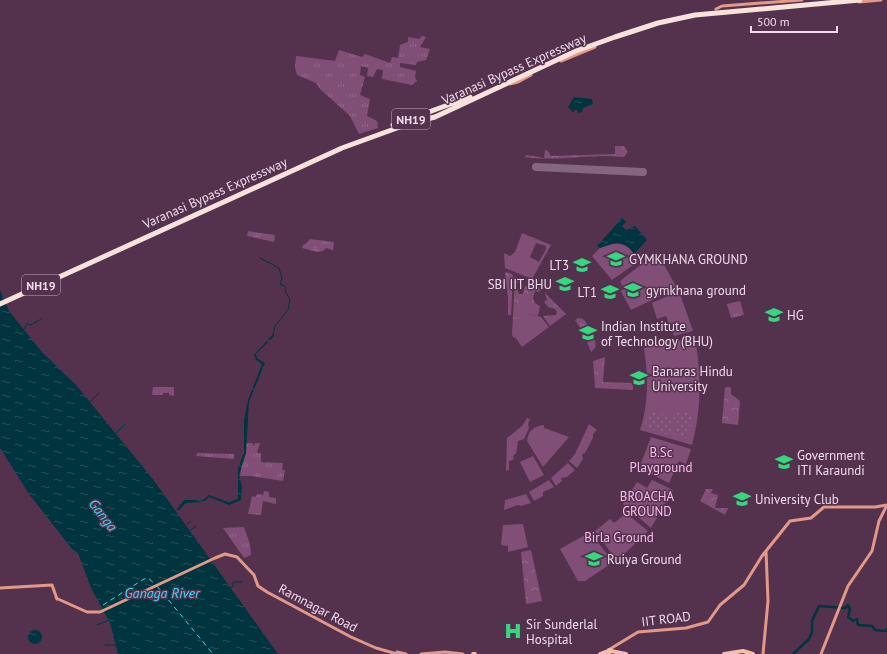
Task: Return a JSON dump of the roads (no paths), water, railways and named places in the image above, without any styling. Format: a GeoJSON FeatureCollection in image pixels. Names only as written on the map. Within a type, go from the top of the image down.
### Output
{"type":"FeatureCollection","features":[{"type":"Feature","properties":{"kind":"highway","name":"Varanasi Bypass Expressway"},"geometry":{"type":"LineString","coordinates":[[0,303],[342,146],[484,92],[577,50],[655,20],[716,9],[834,0]]}},
{"type":"Feature","properties":{"kind":"highway","name":"Varanasi Bypass Expressway"},"geometry":{"type":"LineString","coordinates":[[247,189],[342,148],[408,124],[435,117],[529,75],[577,50],[652,24],[716,12],[860,0]]}},
{"type":"Feature","properties":{"kind":"main road"},"geometry":{"type":"LineString","coordinates":[[600,654],[609,651],[626,654]]}},
{"type":"Feature","properties":{"kind":"main road"},"geometry":{"type":"LineString","coordinates":[[609,651],[618,654]]}},
{"type":"Feature","properties":{"kind":"main road"},"geometry":{"type":"LineString","coordinates":[[724,654],[743,651],[753,654]]}},
{"type":"Feature","properties":{"kind":"main road"},"geometry":{"type":"LineString","coordinates":[[731,654],[740,652],[750,654]]}},
{"type":"Feature","properties":{"kind":"street"},"geometry":{"type":"LineString","coordinates":[[716,9],[722,6],[802,0]]}},
{"type":"Feature","properties":{"kind":"street"},"geometry":{"type":"LineString","coordinates":[[529,75],[610,41],[650,27],[681,20],[723,13],[881,0]]}},
{"type":"Feature","properties":{"kind":"street"},"geometry":{"type":"LineString","coordinates":[[821,654],[848,586],[872,551],[879,521],[887,505]]}},
{"type":"Feature","properties":{"kind":"street","name":"IIT ROAD"},"geometry":{"type":"LineString","coordinates":[[609,651],[638,632],[680,629],[705,623],[712,618],[720,605],[744,585],[762,556],[788,523],[797,519],[811,518],[823,508],[875,507],[887,505]]}},
{"type":"Feature","properties":{"kind":"street"},"geometry":{"type":"LineString","coordinates":[[763,654],[768,601],[766,551]]}},
{"type":"Feature","properties":{"kind":"street","name":"Ramnagar Road"},"geometry":{"type":"LineString","coordinates":[[0,588],[52,585],[57,598],[87,612],[100,612],[215,558],[230,555],[237,557],[243,563],[254,575],[258,586],[265,591],[332,628],[376,648],[397,654]]}},
{"type":"Feature","properties":{"kind":"street"},"geometry":{"type":"LineString","coordinates":[[265,591],[352,637],[376,647],[406,654]]}},
{"type":"Feature","properties":{"kind":"street"},"geometry":{"type":"LineString","coordinates":[[421,654],[445,652],[463,654]]}},
{"type":"Feature","properties":{"kind":"street"},"geometry":{"type":"LineString","coordinates":[[432,654],[454,654]]}},
{"type":"Feature","properties":{"kind":"water"},"geometry":{"type":"Polygon","coordinates":[[[574,97],[592,99],[593,104],[583,108],[582,112],[578,113],[577,110],[574,110],[574,113],[568,107],[574,97]]]}},
{"type":"Feature","properties":{"kind":"water"},"geometry":{"type":"Polygon","coordinates":[[[622,218],[626,222],[622,226],[626,230],[635,226],[647,240],[634,254],[623,244],[614,244],[600,248],[597,246],[622,218]]]}},
{"type":"Feature","properties":{"kind":"water","name":"Ganaga River"},"geometry":{"type":"Polygon","coordinates":[[[0,290],[9,311],[42,352],[76,385],[152,478],[278,654],[118,654],[110,623],[91,588],[78,553],[72,549],[29,494],[0,448],[0,290]]]}},
{"type":"Feature","properties":{"kind":"water"},"geometry":{"type":"Polygon","coordinates":[[[273,334],[274,336],[256,354],[257,358],[265,363],[249,402],[246,453],[239,475],[242,487],[241,500],[229,505],[209,497],[204,502],[186,503],[178,511],[177,509],[184,500],[203,500],[209,495],[229,502],[238,499],[238,469],[244,452],[244,420],[248,400],[262,364],[256,360],[254,355],[273,334]]]}},
{"type":"Feature","properties":{"kind":"water"},"geometry":{"type":"Polygon","coordinates":[[[32,630],[38,630],[42,634],[42,640],[38,644],[32,644],[28,640],[28,634],[32,630]]]}},
{"type":"Feature","properties":{"kind":"waterway"},"geometry":{"type":"LineString","coordinates":[[260,258],[279,268],[282,278],[280,284],[285,286],[286,293],[290,299],[288,310]]}},
{"type":"Feature","properties":{"kind":"waterway"},"geometry":{"type":"LineString","coordinates":[[273,335],[275,326],[287,311]]}},
{"type":"Feature","properties":{"kind":"waterway"},"geometry":{"type":"LineString","coordinates":[[24,329],[27,324],[31,325],[41,319]]}},
{"type":"Feature","properties":{"kind":"waterway"},"geometry":{"type":"LineString","coordinates":[[90,402],[99,393]]}},
{"type":"Feature","properties":{"kind":"waterway"},"geometry":{"type":"LineString","coordinates":[[116,433],[125,424]]}},
{"type":"Feature","properties":{"kind":"waterway"},"geometry":{"type":"LineString","coordinates":[[187,524],[191,521]]}},
{"type":"Feature","properties":{"kind":"waterway"},"geometry":{"type":"LineString","coordinates":[[191,530],[196,526]]}},
{"type":"Feature","properties":{"kind":"waterway"},"geometry":{"type":"LineString","coordinates":[[230,588],[233,586],[233,582],[242,582]]}},
{"type":"Feature","properties":{"kind":"waterway"},"geometry":{"type":"LineString","coordinates":[[793,654],[809,639],[812,632],[812,621],[819,606],[845,608],[848,605],[850,610],[848,617],[853,621],[857,619],[858,625],[872,626],[875,630],[886,631],[887,629]]}},
{"type":"Feature","properties":{"kind":"waterway"},"geometry":{"type":"LineString","coordinates":[[97,625],[109,620]]}},
{"type":"Feature","properties":{"kind":"waterway"},"geometry":{"type":"LineString","coordinates":[[105,645],[116,645]]}},
{"type":"Feature","properties":{"kind":"place","name":"GYMKHANA GROUND"},"geometry":{"type":"Point","coordinates":[616,259]}},
{"type":"Feature","properties":{"kind":"place","name":"LT3"},"geometry":{"type":"Point","coordinates":[582,265]}},
{"type":"Feature","properties":{"kind":"place","name":"SBI IIT BHU"},"geometry":{"type":"Point","coordinates":[565,284]}},
{"type":"Feature","properties":{"kind":"place","name":"gymkhana ground"},"geometry":{"type":"Point","coordinates":[633,290]}},
{"type":"Feature","properties":{"kind":"place","name":"LT1"},"geometry":{"type":"Point","coordinates":[610,292]}},
{"type":"Feature","properties":{"kind":"place","name":"HG"},"geometry":{"type":"Point","coordinates":[774,315]}},
{"type":"Feature","properties":{"kind":"place","name":"Indian Institute of Technology (BHU)"},"geometry":{"type":"Point","coordinates":[588,333]}},
{"type":"Feature","properties":{"kind":"place","name":"Banaras Hindu University"},"geometry":{"type":"Point","coordinates":[639,378]}},
{"type":"Feature","properties":{"kind":"place","name":"Government ITI Karaundi"},"geometry":{"type":"Point","coordinates":[784,462]}},
{"type":"Feature","properties":{"kind":"place","name":"University Club"},"geometry":{"type":"Point","coordinates":[742,499]}},
{"type":"Feature","properties":{"kind":"place","name":"Ruiya Ground"},"geometry":{"type":"Point","coordinates":[594,559]}},
{"type":"Feature","properties":{"kind":"place","name":"Sir Sunderlal Hospital"},"geometry":{"type":"Point","coordinates":[513,631]}},
{"type":"Feature","properties":{"kind":"park label","name":"B.Sc Playground"},"geometry":{"type":"Point","coordinates":[661,460]}},
{"type":"Feature","properties":{"kind":"park label","name":"BROACHA GROUND"},"geometry":{"type":"Point","coordinates":[647,504]}},
{"type":"Feature","properties":{"kind":"park label","name":"Birla Ground"},"geometry":{"type":"Point","coordinates":[619,537]}},
{"type":"Feature","properties":{"kind":"water label","name":"Ganga"},"geometry":{"type":"Point","coordinates":[103,515]}}]}
